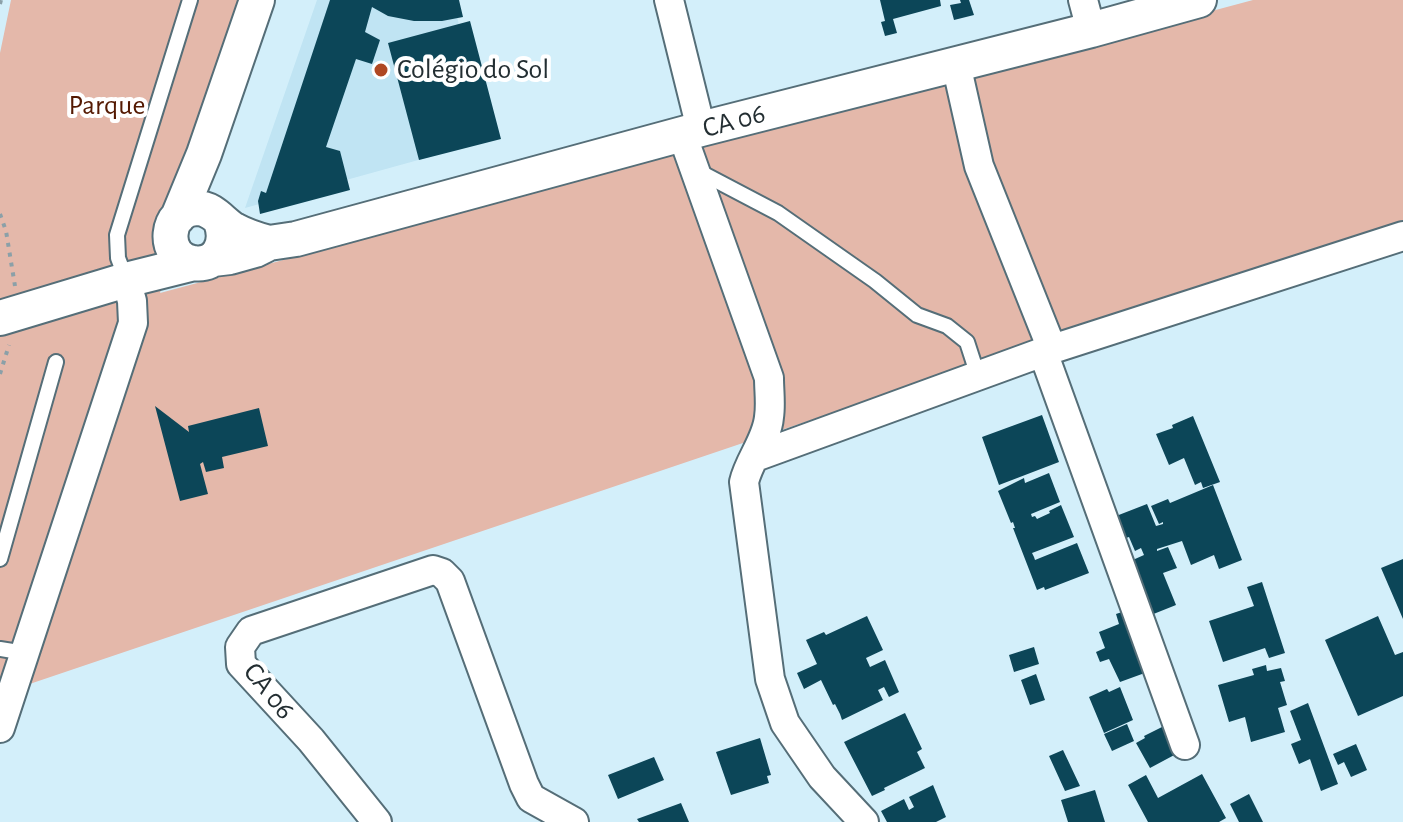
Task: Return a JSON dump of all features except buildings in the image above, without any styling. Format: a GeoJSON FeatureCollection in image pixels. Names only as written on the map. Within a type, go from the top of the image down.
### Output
{"type":"FeatureCollection","features":[{"type":"Feature","properties":{"kind":"street"},"geometry":{"type":"LineString","coordinates":[[178,217],[204,154],[257,0]]}},
{"type":"Feature","properties":{"kind":"street"},"geometry":{"type":"LineString","coordinates":[[669,0],[692,132],[694,169],[769,378],[769,419],[744,482],[770,679],[785,723],[822,777],[864,822]]}},
{"type":"Feature","properties":{"kind":"street","name":"CA 06"},"geometry":{"type":"LineString","coordinates":[[0,318],[126,280],[246,253],[269,243],[296,239],[956,64],[1087,15],[1199,0]]}},
{"type":"Feature","properties":{"kind":"street"},"geometry":{"type":"LineString","coordinates":[[956,64],[979,166],[1185,745]]}},
{"type":"Feature","properties":{"kind":"street"},"geometry":{"type":"LineString","coordinates":[[204,154],[207,181],[218,218],[225,232],[224,242],[220,251],[204,261],[184,260],[176,254],[171,245],[172,225],[186,210],[196,208],[206,209],[218,218],[243,235],[269,243]]}},
{"type":"Feature","properties":{"kind":"street"},"geometry":{"type":"LineString","coordinates":[[755,457],[1047,351],[1403,236]]}},
{"type":"Feature","properties":{"kind":"street"},"geometry":{"type":"LineString","coordinates":[[0,728],[12,651],[133,323],[132,301],[126,280]]}},
{"type":"Feature","properties":{"kind":"street","name":"CA 06"},"geometry":{"type":"LineString","coordinates":[[377,822],[311,740],[241,664],[240,647],[251,631],[433,570],[450,581],[531,798],[574,822]]}},
{"type":"Feature","properties":{"kind":"lane"},"geometry":{"type":"LineString","coordinates":[[126,280],[118,258],[117,235],[190,0]]}},
{"type":"Feature","properties":{"kind":"lane"},"geometry":{"type":"LineString","coordinates":[[694,169],[778,213],[875,281],[917,315],[947,326],[967,342],[978,376]]}},
{"type":"Feature","properties":{"kind":"lane"},"geometry":{"type":"LineString","coordinates":[[0,559],[56,362]]}},
{"type":"Feature","properties":{"kind":"shaded area","name":"Colégio do Sol"},"geometry":{"type":"Polygon","coordinates":[[[317,0],[453,0],[487,141],[245,208],[317,0]]]}},
{"type":"Feature","properties":{"kind":"green space","name":"Parque"},"geometry":{"type":"Polygon","coordinates":[[[11,0],[252,0],[160,293],[1253,0],[1403,0],[1403,220],[0,694],[0,53],[11,0]]]}},
{"type":"Feature","properties":{"kind":"place","name":"Colégio do Sol"},"geometry":{"type":"Point","coordinates":[381,70]}}]}
